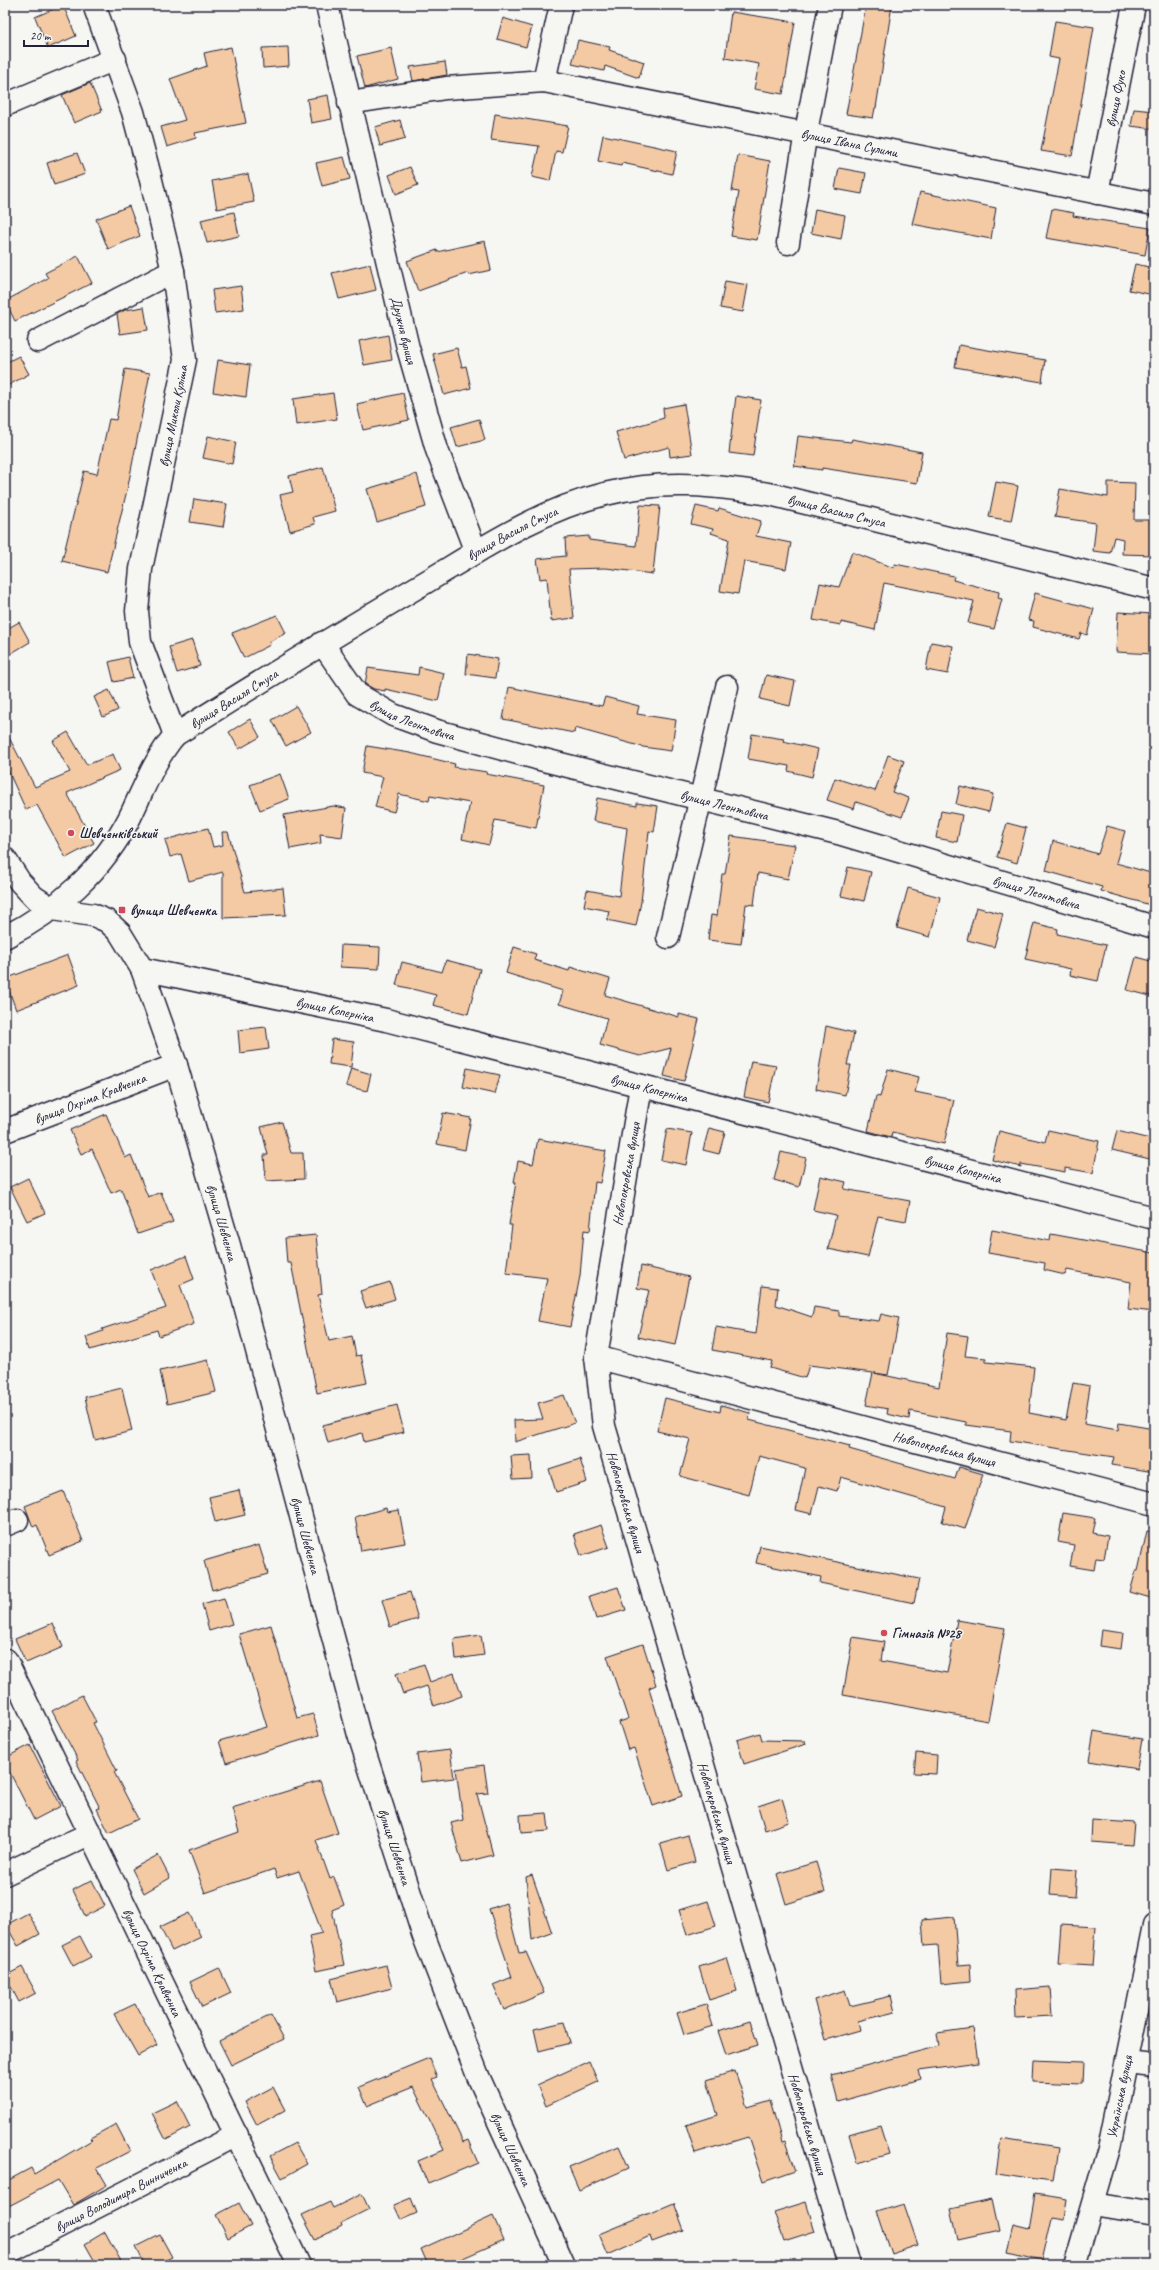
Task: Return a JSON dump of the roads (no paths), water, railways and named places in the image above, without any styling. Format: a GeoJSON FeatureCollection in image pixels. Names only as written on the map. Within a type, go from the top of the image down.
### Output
{"type":"FeatureCollection","features":[{"type":"Feature","properties":{"kind":"street","name":"вулиця Миколи Куліша"},"geometry":{"type":"LineString","coordinates":[[94,5],[115,59],[133,112],[173,271],[185,360],[141,569],[137,611],[140,642],[175,735]]}},
{"type":"Feature","properties":{"kind":"street","name":"Дружня вулиця"},"geometry":{"type":"LineString","coordinates":[[327,5],[408,348],[437,450],[476,552]]}},
{"type":"Feature","properties":{"kind":"street"},"geometry":{"type":"LineString","coordinates":[[349,103],[446,88],[544,81],[561,5]]}},
{"type":"Feature","properties":{"kind":"street"},"geometry":{"type":"LineString","coordinates":[[788,243],[806,132],[830,5]]}},
{"type":"Feature","properties":{"kind":"street","name":"вулиця Фуко"},"geometry":{"type":"LineString","coordinates":[[1097,193],[1134,5]]}},
{"type":"Feature","properties":{"kind":"street"},"geometry":{"type":"LineString","coordinates":[[5,104],[115,59]]}},
{"type":"Feature","properties":{"kind":"street","name":"вулиця Івана Сулими"},"geometry":{"type":"LineString","coordinates":[[544,81],[806,132],[1154,204]]}},
{"type":"Feature","properties":{"kind":"street"},"geometry":{"type":"LineString","coordinates":[[38,341],[173,271]]}},
{"type":"Feature","properties":{"kind":"street","name":"вулиця Василя Стуса"},"geometry":{"type":"LineString","coordinates":[[5,937],[52,909],[82,883],[99,864],[129,819],[148,775],[161,752],[175,735],[322,643],[476,552],[526,524],[576,502],[634,489],[669,484],[700,484],[774,495],[1154,590]]}},
{"type":"Feature","properties":{"kind":"street","name":"вулиця Леонтовича"},"geometry":{"type":"LineString","coordinates":[[322,643],[357,694],[393,715],[437,731],[536,758],[838,833],[1154,927]]}},
{"type":"Feature","properties":{"kind":"street"},"geometry":{"type":"LineString","coordinates":[[668,937],[727,687]]}},
{"type":"Feature","properties":{"kind":"street","name":"вулиця Шевченка"},"geometry":{"type":"LineString","coordinates":[[5,860],[20,882],[34,896],[52,909],[93,915],[107,921],[120,933],[142,969],[176,1065],[229,1245],[359,1735],[414,1904],[478,2076],[564,2265]]}},
{"type":"Feature","properties":{"kind":"street","name":"вулиця Коперніка"},"geometry":{"type":"LineString","coordinates":[[142,969],[386,1020],[1154,1218]]}},
{"type":"Feature","properties":{"kind":"street","name":"вулиця Охріма Кравченка"},"geometry":{"type":"LineString","coordinates":[[5,1131],[176,1065]]}},
{"type":"Feature","properties":{"kind":"street","name":"Новопокровська вулиця"},"geometry":{"type":"LineString","coordinates":[[641,1086],[596,1357],[604,1426],[850,2265]]}},
{"type":"Feature","properties":{"kind":"street","name":"Новопокровська вулиця"},"geometry":{"type":"LineString","coordinates":[[596,1357],[1154,1504]]}},
{"type":"Feature","properties":{"kind":"street","name":"вулиця Охріма Кравченка"},"geometry":{"type":"LineString","coordinates":[[6,1660],[299,2265]]}},
{"type":"Feature","properties":{"kind":"street"},"geometry":{"type":"LineString","coordinates":[[5,1874],[91,1833]]}},
{"type":"Feature","properties":{"kind":"street","name":"Українська вулиця"},"geometry":{"type":"LineString","coordinates":[[1075,2265],[1094,2204],[1109,2148],[1154,1930]]}},
{"type":"Feature","properties":{"kind":"street"},"geometry":{"type":"LineString","coordinates":[[1127,2062],[1154,2066]]}},
{"type":"Feature","properties":{"kind":"street","name":"вулиця Володимира Винниченка"},"geometry":{"type":"LineString","coordinates":[[5,2254],[237,2135]]}},
{"type":"Feature","properties":{"kind":"street"},"geometry":{"type":"LineString","coordinates":[[1094,2204],[1154,2214]]}},
{"type":"Feature","properties":{"kind":"place","name":"Шевченківський"},"geometry":{"type":"Point","coordinates":[71,833]}},
{"type":"Feature","properties":{"kind":"place","name":"вулиця Шевченка"},"geometry":{"type":"Point","coordinates":[122,910]}},
{"type":"Feature","properties":{"kind":"place","name":"Гімназія №28"},"geometry":{"type":"Point","coordinates":[884,1633]}}]}
